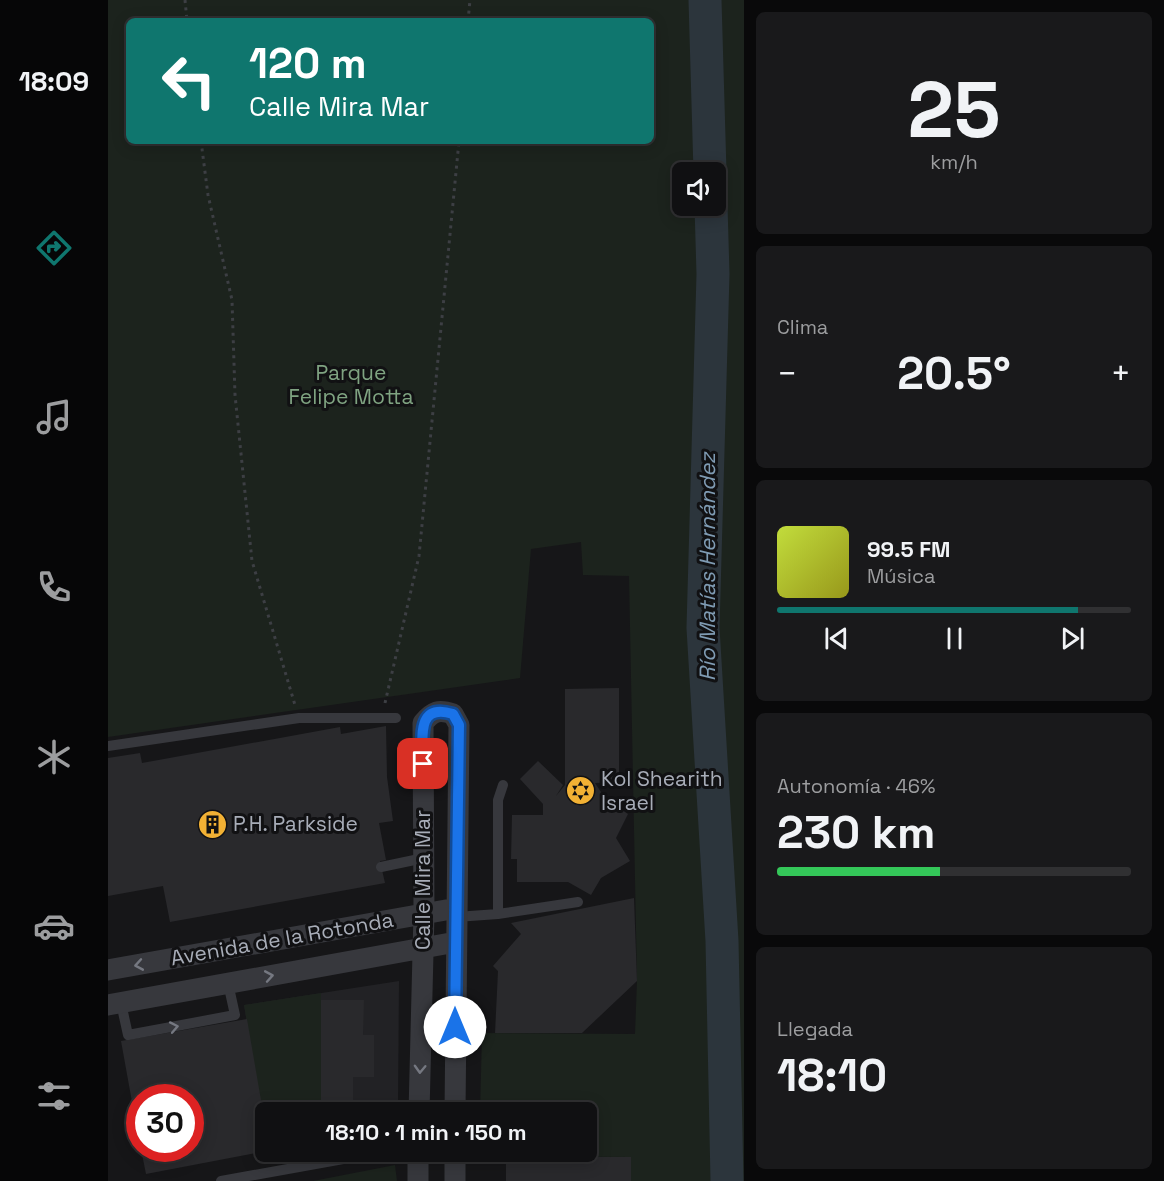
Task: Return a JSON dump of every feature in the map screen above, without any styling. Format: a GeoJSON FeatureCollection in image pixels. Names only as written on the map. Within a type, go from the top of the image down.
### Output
{"type":"FeatureCollection","features":[{"type":"Feature","properties":{"kind":"street","name":"Calle Mira Mar"},"geometry":{"type":"LineString","coordinates":[[419,1102],[424,913],[423,723],[431,714],[442,710],[453,714],[459,725],[455,1102]]}},
{"type":"Feature","properties":{"kind":"street","name":"Avenida de la Rotonda"},"geometry":{"type":"LineString","coordinates":[[108,970],[424,913],[457,912]]}},
{"type":"Feature","properties":{"kind":"street","name":"Avenida de la Rotonda"},"geometry":{"type":"LineString","coordinates":[[114,1004],[456,942]]}},
{"type":"Feature","properties":{"kind":"street"},"geometry":{"type":"LineString","coordinates":[[418,1162],[418,1181]]}},
{"type":"Feature","properties":{"kind":"street"},"geometry":{"type":"LineString","coordinates":[[455,1162],[455,1181]]}},
{"type":"Feature","properties":{"kind":"lane"},"geometry":{"type":"LineString","coordinates":[[108,746],[299,718],[396,718]]}},
{"type":"Feature","properties":{"kind":"lane"},"geometry":{"type":"LineString","coordinates":[[498,914],[498,800],[503,785]]}},
{"type":"Feature","properties":{"kind":"lane"},"geometry":{"type":"LineString","coordinates":[[381,867],[424,858]]}},
{"type":"Feature","properties":{"kind":"lane"},"geometry":{"type":"LineString","coordinates":[[457,912],[498,914],[578,902]]}},
{"type":"Feature","properties":{"kind":"lane"},"geometry":{"type":"LineString","coordinates":[[114,1004],[128,1035],[235,1015],[228,983]]}},
{"type":"Feature","properties":{"kind":"lane"},"geometry":{"type":"LineString","coordinates":[[221,1181],[326,1162]]}},
{"type":"Feature","properties":{"kind":"path"},"geometry":{"type":"LineString","coordinates":[[185,0],[188,18]]}},
{"type":"Feature","properties":{"kind":"path"},"geometry":{"type":"LineString","coordinates":[[468,18],[470,0]]}},
{"type":"Feature","properties":{"kind":"path"},"geometry":{"type":"LineString","coordinates":[[201,144],[208,195],[232,300],[235,395],[252,561],[299,718]]}},
{"type":"Feature","properties":{"kind":"path"},"geometry":{"type":"LineString","coordinates":[[382,717],[419,556],[459,144]]}},
{"type":"Feature","properties":{"kind":"shaded area"},"geometry":{"type":"Polygon","coordinates":[[[399,981],[398,1102],[260,1102],[244,1005],[399,981]]]}},
{"type":"Feature","properties":{"kind":"green space","name":"Parque Felipe Motta"},"geometry":{"type":"Polygon","coordinates":[[[108,0],[744,0],[744,1181],[631,1181],[631,1157],[597,1157],[597,1102],[480,1102],[482,1033],[635,1034],[637,981],[629,576],[583,575],[581,542],[531,549],[520,678],[108,737],[108,0]]]}},
{"type":"Feature","properties":{"kind":"green space"},"geometry":{"type":"Polygon","coordinates":[[[321,993],[321,1102],[260,1102],[244,1005],[321,993]]]}},
{"type":"Feature","properties":{"kind":"green space"},"geometry":{"type":"Polygon","coordinates":[[[395,1165],[397,1181],[313,1181],[395,1165]]]}},
{"type":"Feature","properties":{"kind":"building","name":"Kol Shearith Israel"},"geometry":{"type":"Polygon","coordinates":[[[619,688],[619,782],[595,783],[605,798],[628,814],[616,838],[630,861],[601,878],[591,895],[568,882],[517,882],[517,859],[511,859],[512,815],[543,815],[543,804],[520,779],[538,761],[563,785],[556,796],[565,785],[565,689],[619,688]]]}},
{"type":"Feature","properties":{"kind":"building"},"geometry":{"type":"Polygon","coordinates":[[[386,726],[387,777],[393,821],[379,823],[386,860],[380,861],[385,883],[170,922],[163,886],[108,896],[108,758],[140,753],[142,763],[340,727],[341,734],[386,726]]]}},
{"type":"Feature","properties":{"kind":"building"},"geometry":{"type":"Polygon","coordinates":[[[634,898],[637,981],[582,1033],[495,1033],[498,971],[493,966],[521,934],[511,923],[634,898]]]}},
{"type":"Feature","properties":{"kind":"building"},"geometry":{"type":"Polygon","coordinates":[[[321,1000],[364,1000],[363,1035],[374,1035],[374,1077],[353,1077],[353,1102],[321,1102],[321,1000]]]}},
{"type":"Feature","properties":{"kind":"building"},"geometry":{"type":"Polygon","coordinates":[[[247,1019],[261,1102],[255,1102],[255,1153],[146,1174],[144,1162],[204,1162],[204,1084],[129,1084],[121,1041],[247,1019]]]}},
{"type":"Feature","properties":{"kind":"building"},"geometry":{"type":"Polygon","coordinates":[[[597,1157],[631,1157],[631,1181],[506,1181],[506,1162],[597,1162],[597,1157]]]}},
{"type":"Feature","properties":{"kind":"waterway","name":"Río Matías Hernández"},"geometry":{"type":"LineString","coordinates":[[705,0],[710,162]]}},
{"type":"Feature","properties":{"kind":"waterway","name":"Río Matías Hernández"},"geometry":{"type":"LineString","coordinates":[[711,216],[713,274],[703,628],[722,941],[727,1181]]}},
{"type":"Feature","properties":{"kind":"place","name":"Kol Shearith Israel"},"geometry":{"type":"Point","coordinates":[580,791]}},
{"type":"Feature","properties":{"kind":"place","name":"P.H. Parkside"},"geometry":{"type":"Point","coordinates":[212,824]}},
{"type":"Feature","properties":{"kind":"route"},"geometry":{"type":"LineString","coordinates":[[423,764],[423,723],[431,714],[442,710],[453,714],[459,721],[455,1027]]}}]}
